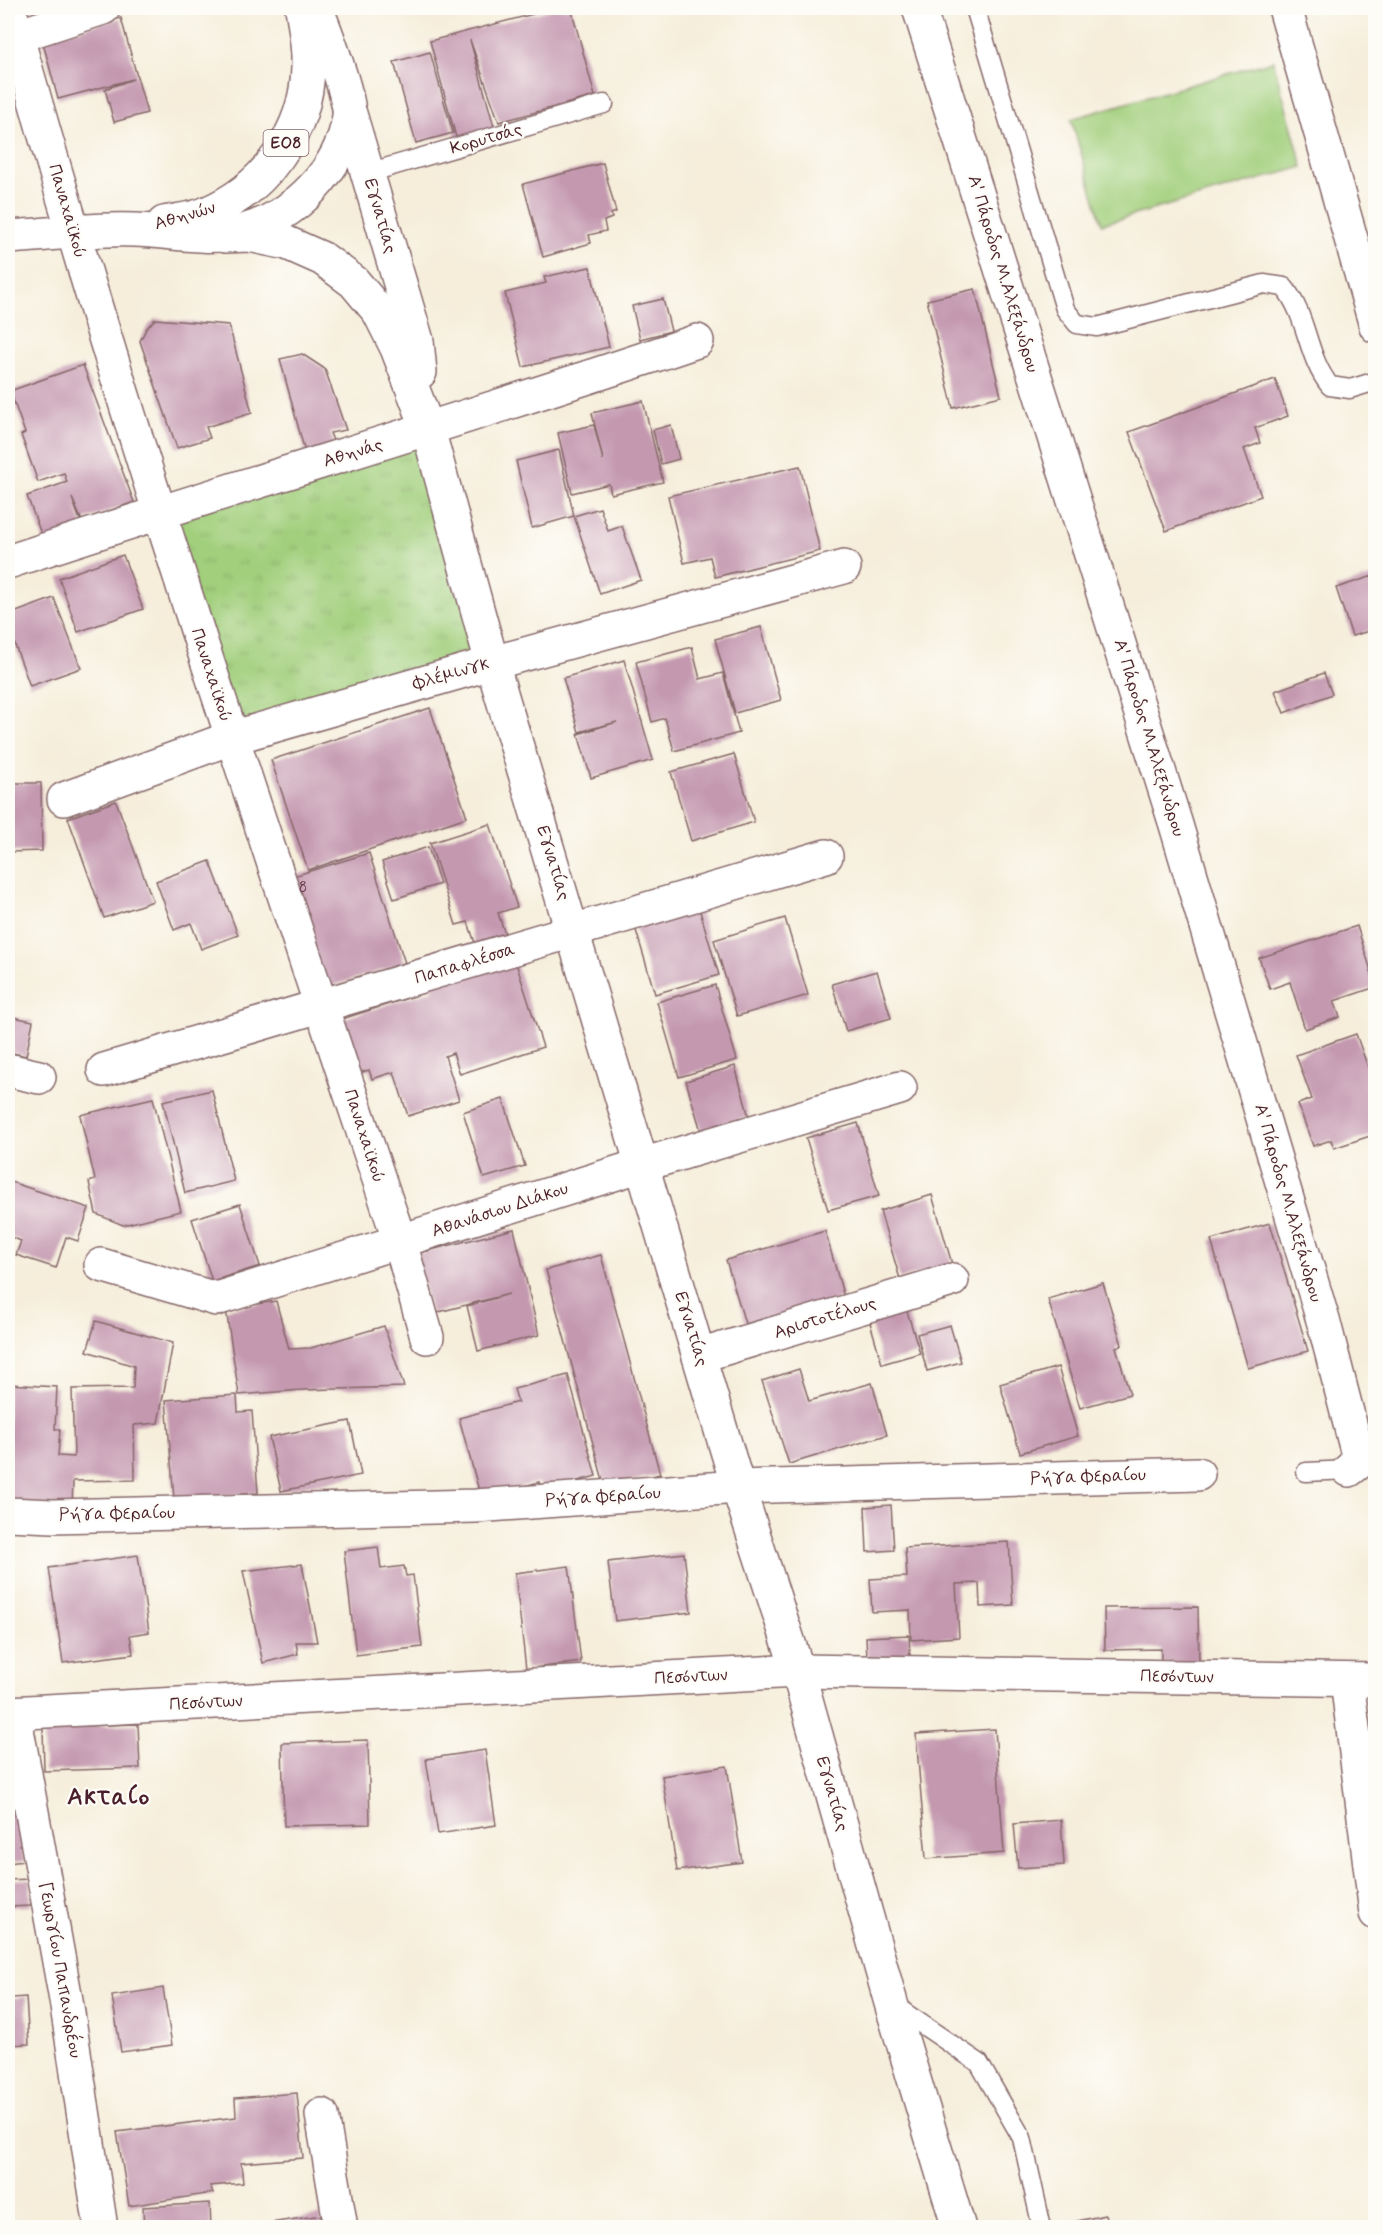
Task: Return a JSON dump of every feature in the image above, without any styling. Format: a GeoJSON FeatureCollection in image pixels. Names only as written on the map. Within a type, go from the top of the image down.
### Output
{"type":"FeatureCollection","features":[{"type":"Feature","properties":{"kind":"street"},"geometry":{"type":"LineString","coordinates":[[11,28],[103,8]]}},
{"type":"Feature","properties":{"kind":"street","name":"Αθηνών"},"geometry":{"type":"LineString","coordinates":[[133,230],[203,214],[232,201],[258,181],[279,157],[294,129],[305,99],[308,67],[302,8]]}},
{"type":"Feature","properties":{"kind":"street","name":"Εγνατίας"},"geometry":{"type":"LineString","coordinates":[[316,8],[326,30],[417,342],[428,429]]}},
{"type":"Feature","properties":{"kind":"street","name":"Α' Πάροδος Μ.Αλεξάνδρου"},"geometry":{"type":"LineString","coordinates":[[919,8],[1176,825],[1318,1305],[1357,1451],[1357,1464],[1349,1470]]}},
{"type":"Feature","properties":{"kind":"street"},"geometry":{"type":"LineString","coordinates":[[1285,8],[1376,326]]}},
{"type":"Feature","properties":{"kind":"street","name":"Παναχαϊκού"},"geometry":{"type":"LineString","coordinates":[[11,28],[158,512],[231,738],[400,1242],[427,1337]]}},
{"type":"Feature","properties":{"kind":"street","name":"Αθηνών"},"geometry":{"type":"LineString","coordinates":[[8,237],[133,230],[210,236],[243,231],[274,219],[301,200],[324,175],[341,146],[350,114]]}},
{"type":"Feature","properties":{"kind":"street","name":"Εγνατίας"},"geometry":{"type":"LineString","coordinates":[[210,236],[249,235],[287,243],[323,259],[354,282],[379,312],[397,348],[428,429],[492,663],[738,1487],[798,1671],[891,2003],[958,2228]]}},
{"type":"Feature","properties":{"kind":"street","name":"Αθηνάς"},"geometry":{"type":"LineString","coordinates":[[8,562],[697,341]]}},
{"type":"Feature","properties":{"kind":"street","name":"Φλέμινγκ"},"geometry":{"type":"LineString","coordinates":[[64,799],[231,738],[492,663],[844,567]]}},
{"type":"Feature","properties":{"kind":"street","name":"Παπαφλέσσα"},"geometry":{"type":"LineString","coordinates":[[104,1070],[826,856]]}},
{"type":"Feature","properties":{"kind":"street"},"geometry":{"type":"LineString","coordinates":[[8,1070],[39,1077]]}},
{"type":"Feature","properties":{"kind":"street","name":"Αθανάσιου Διάκου"},"geometry":{"type":"LineString","coordinates":[[101,1265],[216,1299],[642,1165],[900,1088]]}},
{"type":"Feature","properties":{"kind":"street","name":"Αριστοτέλους"},"geometry":{"type":"LineString","coordinates":[[699,1356],[952,1280]]}},
{"type":"Feature","properties":{"kind":"street","name":"Ρήγα Φεραίου"},"geometry":{"type":"LineString","coordinates":[[8,1514],[65,1516],[476,1506],[738,1487],[1198,1474]]}},
{"type":"Feature","properties":{"kind":"street","name":"Πεσόντων"},"geometry":{"type":"LineString","coordinates":[[11,1713],[798,1671],[1361,1680]]}},
{"type":"Feature","properties":{"kind":"street"},"geometry":{"type":"LineString","coordinates":[[1361,1680],[1376,1913]]}},
{"type":"Feature","properties":{"kind":"street","name":"Γεωργίου Παπανδρέου"},"geometry":{"type":"LineString","coordinates":[[11,1713],[66,2000],[101,2228]]}},
{"type":"Feature","properties":{"kind":"street"},"geometry":{"type":"LineString","coordinates":[[322,2115],[341,2228]]}},
{"type":"Feature","properties":{"kind":"lane"},"geometry":{"type":"LineString","coordinates":[[975,8],[1065,309],[1077,324],[1097,327],[1264,284],[1284,287],[1297,302],[1317,370],[1330,386],[1350,388],[1376,381]]}},
{"type":"Feature","properties":{"kind":"lane","name":"Κορυτσάς"},"geometry":{"type":"LineString","coordinates":[[368,173],[604,104]]}},
{"type":"Feature","properties":{"kind":"lane"},"geometry":{"type":"LineString","coordinates":[[1306,1472],[1349,1470]]}},
{"type":"Feature","properties":{"kind":"lane"},"geometry":{"type":"LineString","coordinates":[[891,2003],[979,2063],[1022,2138],[1042,2228]]}},
{"type":"Feature","properties":{"kind":"green space"},"geometry":{"type":"Polygon","coordinates":[[[1273,61],[1303,167],[1102,224],[1071,119],[1273,61]]]}},
{"type":"Feature","properties":{"kind":"green space"},"geometry":{"type":"Polygon","coordinates":[[[428,429],[492,663],[231,738],[158,512],[428,429]]]}},
{"type":"Feature","properties":{"kind":"building"},"geometry":{"type":"Polygon","coordinates":[[[556,8],[571,8],[595,96],[499,122],[470,40],[495,130],[457,141],[430,41],[556,8]]]}},
{"type":"Feature","properties":{"kind":"building"},"geometry":{"type":"Polygon","coordinates":[[[121,18],[147,113],[114,122],[105,89],[133,79],[58,99],[42,39],[121,18]]]}},
{"type":"Feature","properties":{"kind":"building"},"geometry":{"type":"Polygon","coordinates":[[[430,52],[453,133],[416,143],[394,62],[430,52]]]}},
{"type":"Feature","properties":{"kind":"building"},"geometry":{"type":"Polygon","coordinates":[[[603,163],[616,212],[611,214],[612,218],[604,221],[606,231],[589,235],[591,243],[543,257],[523,184],[603,163]]]}},
{"type":"Feature","properties":{"kind":"building"},"geometry":{"type":"Polygon","coordinates":[[[590,267],[609,347],[523,367],[505,293],[546,283],[544,277],[590,267]]]}},
{"type":"Feature","properties":{"kind":"building"},"geometry":{"type":"Polygon","coordinates":[[[975,289],[1001,396],[953,408],[927,300],[975,289]]]}},
{"type":"Feature","properties":{"kind":"building"},"geometry":{"type":"Polygon","coordinates":[[[663,299],[671,331],[640,339],[632,306],[663,299]]]}},
{"type":"Feature","properties":{"kind":"building"},"geometry":{"type":"Polygon","coordinates":[[[155,319],[229,325],[252,413],[206,427],[210,438],[177,448],[140,341],[146,329],[155,319]]]}},
{"type":"Feature","properties":{"kind":"building"},"geometry":{"type":"Polygon","coordinates":[[[302,354],[325,369],[346,430],[330,433],[336,448],[306,456],[280,359],[302,354]]]}},
{"type":"Feature","properties":{"kind":"building"},"geometry":{"type":"Polygon","coordinates":[[[83,365],[134,502],[82,521],[72,498],[83,528],[44,542],[27,496],[67,482],[64,473],[38,482],[21,435],[25,433],[10,391],[83,365]]]}},
{"type":"Feature","properties":{"kind":"building"},"geometry":{"type":"Polygon","coordinates":[[[1275,379],[1288,416],[1255,428],[1260,443],[1244,449],[1261,496],[1166,531],[1129,432],[1275,379]]]}},
{"type":"Feature","properties":{"kind":"building"},"geometry":{"type":"Polygon","coordinates":[[[643,401],[663,482],[611,494],[609,484],[572,493],[558,433],[594,425],[603,460],[592,413],[643,401]]]}},
{"type":"Feature","properties":{"kind":"building"},"geometry":{"type":"Polygon","coordinates":[[[671,425],[679,459],[661,464],[653,430],[671,425]]]}},
{"type":"Feature","properties":{"kind":"building"},"geometry":{"type":"Polygon","coordinates":[[[559,450],[574,516],[532,528],[516,461],[559,450]]]}},
{"type":"Feature","properties":{"kind":"building"},"geometry":{"type":"Polygon","coordinates":[[[800,466],[820,551],[715,577],[710,557],[684,563],[668,496],[800,466]]]}},
{"type":"Feature","properties":{"kind":"building"},"geometry":{"type":"Polygon","coordinates":[[[600,508],[608,531],[622,526],[641,580],[600,594],[574,516],[600,508]]]}},
{"type":"Feature","properties":{"kind":"building"},"geometry":{"type":"Polygon","coordinates":[[[123,555],[143,609],[78,632],[59,578],[123,555]]]}},
{"type":"Feature","properties":{"kind":"building"},"geometry":{"type":"Polygon","coordinates":[[[1373,576],[1376,585],[1376,629],[1352,636],[1336,588],[1373,576]]]}},
{"type":"Feature","properties":{"kind":"building"},"geometry":{"type":"Polygon","coordinates":[[[54,598],[81,668],[30,686],[8,626],[8,615],[54,598]]]}},
{"type":"Feature","properties":{"kind":"building"},"geometry":{"type":"Polygon","coordinates":[[[761,627],[781,700],[735,713],[715,639],[761,627]]]}},
{"type":"Feature","properties":{"kind":"building"},"geometry":{"type":"Polygon","coordinates":[[[692,647],[700,679],[723,673],[739,733],[674,751],[665,718],[652,722],[636,662],[692,647]]]}},
{"type":"Feature","properties":{"kind":"building"},"geometry":{"type":"Polygon","coordinates":[[[624,660],[653,760],[591,778],[578,734],[617,722],[579,732],[563,678],[624,660]]]}},
{"type":"Feature","properties":{"kind":"building"},"geometry":{"type":"Polygon","coordinates":[[[1324,673],[1332,694],[1284,713],[1275,691],[1324,673]]]}},
{"type":"Feature","properties":{"kind":"building"},"geometry":{"type":"Polygon","coordinates":[[[430,708],[467,817],[308,870],[271,760],[430,708]]]}},
{"type":"Feature","properties":{"kind":"building"},"geometry":{"type":"Polygon","coordinates":[[[734,754],[754,822],[691,841],[671,772],[734,754]]]}},
{"type":"Feature","properties":{"kind":"building"},"geometry":{"type":"Polygon","coordinates":[[[8,783],[41,783],[42,851],[8,852],[8,783]]]}},
{"type":"Feature","properties":{"kind":"building"},"geometry":{"type":"Polygon","coordinates":[[[116,801],[153,901],[104,918],[68,818],[116,801]]]}},
{"type":"Feature","properties":{"kind":"building"},"geometry":{"type":"Polygon","coordinates":[[[490,824],[517,907],[498,913],[507,940],[477,949],[468,922],[456,925],[430,843],[490,824]]]}},
{"type":"Feature","properties":{"kind":"building"},"geometry":{"type":"Polygon","coordinates":[[[428,847],[440,884],[394,899],[382,862],[428,847]]]}},
{"type":"Feature","properties":{"kind":"building"},"geometry":{"type":"Polygon","coordinates":[[[369,853],[405,963],[323,989],[287,878],[369,853]]]}},
{"type":"Feature","properties":{"kind":"building"},"geometry":{"type":"Polygon","coordinates":[[[210,861],[238,935],[201,949],[191,923],[174,930],[156,881],[210,861]]]}},
{"type":"Feature","properties":{"kind":"building"},"geometry":{"type":"Polygon","coordinates":[[[699,908],[719,975],[655,994],[635,927],[699,908]]]}},
{"type":"Feature","properties":{"kind":"building"},"geometry":{"type":"Polygon","coordinates":[[[785,918],[808,995],[737,1016],[714,940],[785,918]]]}},
{"type":"Feature","properties":{"kind":"building"},"geometry":{"type":"Polygon","coordinates":[[[1357,926],[1376,987],[1334,1001],[1340,1017],[1305,1029],[1290,982],[1270,989],[1259,958],[1357,926]]]}},
{"type":"Feature","properties":{"kind":"building"},"geometry":{"type":"Polygon","coordinates":[[[516,963],[543,1047],[460,1074],[453,1053],[445,1056],[459,1100],[408,1116],[394,1072],[372,1079],[369,1070],[359,1073],[342,1019],[433,990],[431,984],[516,963]]]}},
{"type":"Feature","properties":{"kind":"building"},"geometry":{"type":"Polygon","coordinates":[[[877,971],[891,1018],[846,1031],[832,984],[877,971]]]}},
{"type":"Feature","properties":{"kind":"building"},"geometry":{"type":"Polygon","coordinates":[[[715,985],[737,1060],[679,1077],[657,1002],[715,985]]]}},
{"type":"Feature","properties":{"kind":"building"},"geometry":{"type":"Polygon","coordinates":[[[8,1016],[33,1021],[26,1056],[8,1052],[8,1016]]]}},
{"type":"Feature","properties":{"kind":"building"},"geometry":{"type":"Polygon","coordinates":[[[1356,1034],[1376,1090],[1376,1115],[1372,1117],[1376,1134],[1334,1148],[1331,1140],[1313,1146],[1298,1104],[1312,1099],[1296,1055],[1356,1034]]]}},
{"type":"Feature","properties":{"kind":"building"},"geometry":{"type":"Polygon","coordinates":[[[735,1066],[749,1117],[701,1131],[686,1081],[735,1066]]]}},
{"type":"Feature","properties":{"kind":"building"},"geometry":{"type":"Polygon","coordinates":[[[212,1090],[234,1181],[185,1193],[163,1101],[212,1090]]]}},
{"type":"Feature","properties":{"kind":"building"},"geometry":{"type":"Polygon","coordinates":[[[153,1098],[181,1211],[123,1225],[96,1214],[89,1182],[95,1180],[80,1115],[153,1098]]]}},
{"type":"Feature","properties":{"kind":"building"},"geometry":{"type":"Polygon","coordinates":[[[503,1099],[525,1166],[484,1178],[463,1112],[503,1099]]]}},
{"type":"Feature","properties":{"kind":"building"},"geometry":{"type":"Polygon","coordinates":[[[858,1123],[879,1196],[828,1210],[806,1138],[858,1123]]]}},
{"type":"Feature","properties":{"kind":"building"},"geometry":{"type":"Polygon","coordinates":[[[8,1181],[89,1208],[78,1241],[66,1237],[56,1268],[16,1255],[21,1241],[8,1236],[8,1181]]]}},
{"type":"Feature","properties":{"kind":"building"},"geometry":{"type":"Polygon","coordinates":[[[932,1195],[952,1264],[900,1279],[880,1211],[932,1195]]]}},
{"type":"Feature","properties":{"kind":"building"},"geometry":{"type":"Polygon","coordinates":[[[240,1204],[260,1266],[212,1281],[192,1219],[240,1204]]]}},
{"type":"Feature","properties":{"kind":"building"},"geometry":{"type":"Polygon","coordinates":[[[1270,1223],[1308,1351],[1248,1368],[1211,1240],[1270,1223]]]}},
{"type":"Feature","properties":{"kind":"building"},"geometry":{"type":"Polygon","coordinates":[[[514,1229],[539,1335],[478,1351],[467,1306],[509,1294],[431,1314],[415,1254],[514,1229]]]}},
{"type":"Feature","properties":{"kind":"building"},"geometry":{"type":"Polygon","coordinates":[[[825,1231],[844,1297],[747,1330],[726,1260],[825,1231]]]}},
{"type":"Feature","properties":{"kind":"building"},"geometry":{"type":"Polygon","coordinates":[[[601,1255],[660,1474],[605,1488],[546,1270],[601,1255]]]}},
{"type":"Feature","properties":{"kind":"building"},"geometry":{"type":"Polygon","coordinates":[[[1103,1283],[1122,1345],[1116,1347],[1130,1394],[1080,1408],[1048,1299],[1103,1283]]]}},
{"type":"Feature","properties":{"kind":"building"},"geometry":{"type":"Polygon","coordinates":[[[276,1301],[289,1349],[311,1348],[384,1326],[404,1387],[302,1390],[239,1395],[226,1309],[276,1301]]]}},
{"type":"Feature","properties":{"kind":"building"},"geometry":{"type":"Polygon","coordinates":[[[906,1308],[920,1353],[882,1364],[869,1319],[906,1308]]]}},
{"type":"Feature","properties":{"kind":"building"},"geometry":{"type":"Polygon","coordinates":[[[96,1321],[173,1343],[158,1423],[134,1425],[135,1480],[73,1481],[72,1508],[8,1504],[8,1384],[57,1387],[55,1429],[60,1429],[58,1456],[74,1457],[72,1389],[133,1388],[134,1366],[87,1351],[96,1321]]]}},
{"type":"Feature","properties":{"kind":"building"},"geometry":{"type":"Polygon","coordinates":[[[950,1325],[961,1362],[927,1371],[917,1334],[950,1325]]]}},
{"type":"Feature","properties":{"kind":"building"},"geometry":{"type":"Polygon","coordinates":[[[1058,1367],[1078,1436],[1020,1453],[1000,1384],[1058,1367]]]}},
{"type":"Feature","properties":{"kind":"building"},"geometry":{"type":"Polygon","coordinates":[[[799,1369],[809,1401],[872,1383],[887,1435],[789,1464],[762,1381],[799,1369]]]}},
{"type":"Feature","properties":{"kind":"building"},"geometry":{"type":"Polygon","coordinates":[[[568,1375],[596,1476],[542,1491],[539,1482],[481,1498],[459,1418],[518,1402],[514,1389],[568,1375]]]}},
{"type":"Feature","properties":{"kind":"building"},"geometry":{"type":"Polygon","coordinates":[[[237,1395],[238,1412],[252,1411],[258,1493],[174,1499],[166,1400],[237,1395]]]}},
{"type":"Feature","properties":{"kind":"building"},"geometry":{"type":"Polygon","coordinates":[[[350,1421],[361,1475],[281,1491],[269,1437],[350,1421]]]}},
{"type":"Feature","properties":{"kind":"building"},"geometry":{"type":"Polygon","coordinates":[[[891,1505],[894,1550],[867,1552],[865,1507],[891,1505]]]}},
{"type":"Feature","properties":{"kind":"building"},"geometry":{"type":"Polygon","coordinates":[[[1009,1542],[1013,1605],[980,1607],[979,1583],[956,1584],[959,1637],[911,1640],[910,1610],[872,1612],[870,1579],[907,1577],[905,1548],[1009,1542]]]}},
{"type":"Feature","properties":{"kind":"building"},"geometry":{"type":"Polygon","coordinates":[[[378,1547],[381,1569],[404,1566],[406,1576],[413,1575],[422,1647],[356,1655],[344,1551],[378,1547]]]}},
{"type":"Feature","properties":{"kind":"building"},"geometry":{"type":"Polygon","coordinates":[[[684,1553],[691,1612],[615,1621],[608,1562],[684,1553]]]}},
{"type":"Feature","properties":{"kind":"building"},"geometry":{"type":"Polygon","coordinates":[[[138,1555],[149,1632],[130,1635],[133,1654],[63,1663],[49,1568],[138,1555]]]}},
{"type":"Feature","properties":{"kind":"building"},"geometry":{"type":"Polygon","coordinates":[[[302,1564],[317,1642],[296,1642],[298,1654],[263,1663],[243,1571],[302,1564]]]}},
{"type":"Feature","properties":{"kind":"building"},"geometry":{"type":"Polygon","coordinates":[[[569,1566],[581,1662],[526,1669],[515,1573],[569,1566]]]}},
{"type":"Feature","properties":{"kind":"building"},"geometry":{"type":"Polygon","coordinates":[[[1198,1607],[1199,1664],[1161,1664],[1161,1649],[1105,1650],[1104,1608],[1198,1607]]]}},
{"type":"Feature","properties":{"kind":"building"},"geometry":{"type":"Polygon","coordinates":[[[909,1635],[910,1657],[867,1659],[866,1637],[909,1635]]]}},
{"type":"Feature","properties":{"kind":"building"},"geometry":{"type":"Polygon","coordinates":[[[138,1724],[140,1768],[44,1771],[43,1727],[138,1724]]]}},
{"type":"Feature","properties":{"kind":"building"},"geometry":{"type":"Polygon","coordinates":[[[995,1729],[1004,1853],[926,1859],[916,1734],[995,1729]]]}},
{"type":"Feature","properties":{"kind":"building"},"geometry":{"type":"Polygon","coordinates":[[[368,1740],[370,1824],[284,1826],[282,1743],[368,1740]]]}},
{"type":"Feature","properties":{"kind":"building"},"geometry":{"type":"Polygon","coordinates":[[[485,1750],[496,1825],[438,1834],[426,1759],[485,1750]]]}},
{"type":"Feature","properties":{"kind":"building"},"geometry":{"type":"Polygon","coordinates":[[[727,1766],[742,1862],[677,1871],[662,1776],[727,1766]]]}},
{"type":"Feature","properties":{"kind":"building"},"geometry":{"type":"Polygon","coordinates":[[[17,1810],[24,1861],[8,1863],[8,1812],[17,1810]]]}},
{"type":"Feature","properties":{"kind":"building"},"geometry":{"type":"Polygon","coordinates":[[[1061,1820],[1064,1865],[1018,1868],[1014,1824],[1061,1820]]]}},
{"type":"Feature","properties":{"kind":"building"},"geometry":{"type":"Polygon","coordinates":[[[30,1879],[31,1906],[8,1907],[8,1880],[30,1879]]]}},
{"type":"Feature","properties":{"kind":"building"},"geometry":{"type":"Polygon","coordinates":[[[9,1965],[12,1998],[26,1997],[29,2044],[8,2045],[9,1965]]]}},
{"type":"Feature","properties":{"kind":"building"},"geometry":{"type":"Polygon","coordinates":[[[163,1988],[172,2045],[121,2052],[112,1996],[163,1988]]]}},
{"type":"Feature","properties":{"kind":"building"},"geometry":{"type":"Polygon","coordinates":[[[297,2093],[303,2158],[241,2163],[243,2183],[210,2186],[213,2193],[129,2206],[117,2132],[236,2117],[235,2098],[297,2093]]]}},
{"type":"Feature","properties":{"kind":"building"},"geometry":{"type":"Polygon","coordinates":[[[210,2203],[211,2228],[144,2228],[143,2207],[210,2203]]]}},
{"type":"Feature","properties":{"kind":"building"},"geometry":{"type":"Polygon","coordinates":[[[321,2215],[322,2228],[251,2228],[251,2226],[321,2215]]]}},
{"type":"Feature","properties":{"kind":"building"},"geometry":{"type":"Polygon","coordinates":[[[1105,2215],[1108,2228],[1050,2228],[1050,2227],[1105,2215]]]}},
{"type":"Feature","properties":{"kind":"district","name":"Ακταίο"},"geometry":{"type":"Point","coordinates":[109,1797]}}]}
